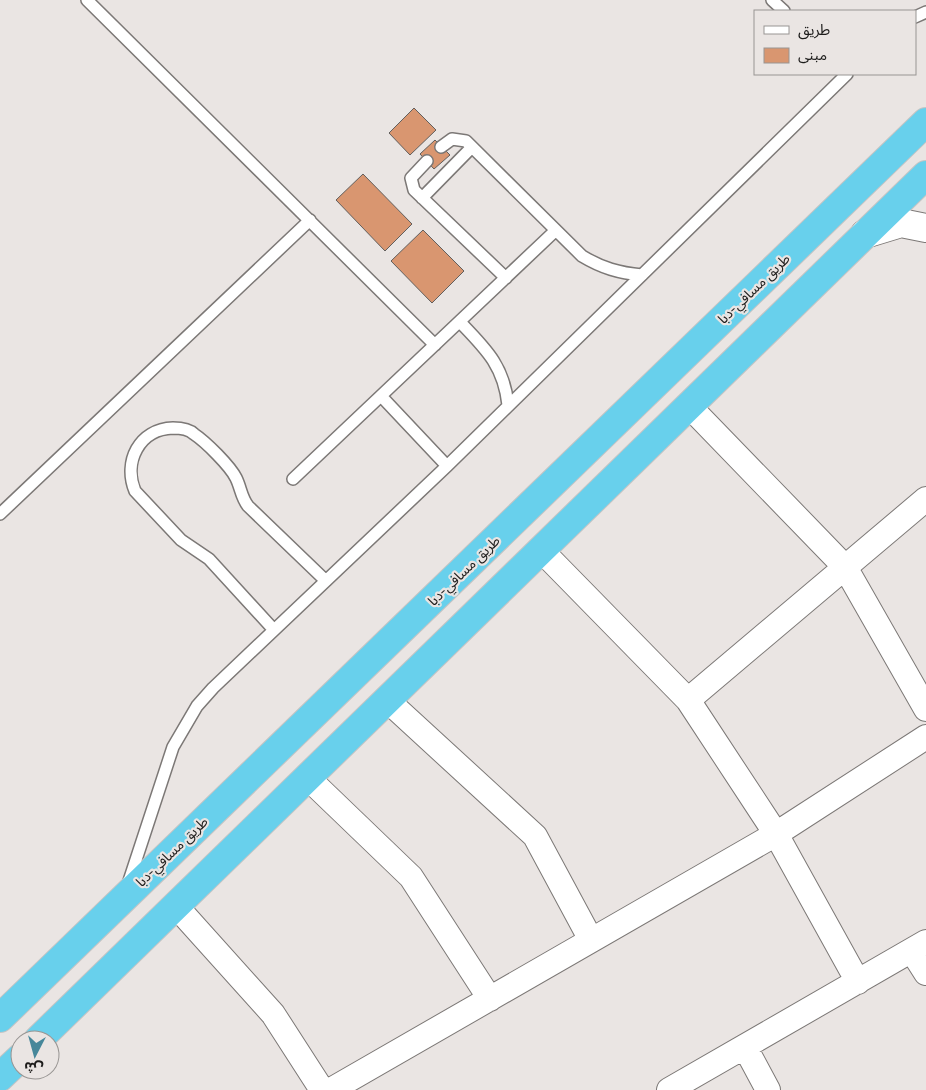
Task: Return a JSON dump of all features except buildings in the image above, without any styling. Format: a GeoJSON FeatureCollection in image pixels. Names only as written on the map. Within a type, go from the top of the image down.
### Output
{"type":"FeatureCollection","features":[{"type":"Feature","properties":{"kind":"highway","name":"طريق مسافي-دبا"},"geometry":{"type":"LineString","coordinates":[[0,1018],[926,122]]}},
{"type":"Feature","properties":{"kind":"highway"},"geometry":{"type":"LineString","coordinates":[[48,1030],[690,407],[926,175]]}},
{"type":"Feature","properties":{"kind":"highway"},"geometry":{"type":"LineString","coordinates":[[0,1077],[10,1068]]}},
{"type":"Feature","properties":{"kind":"main road"},"geometry":{"type":"LineString","coordinates":[[865,234],[901,223],[926,228]]}},
{"type":"Feature","properties":{"kind":"street"},"geometry":{"type":"LineString","coordinates":[[690,407],[845,567],[926,709]]}},
{"type":"Feature","properties":{"kind":"street"},"geometry":{"type":"LineString","coordinates":[[688,700],[926,499]]}},
{"type":"Feature","properties":{"kind":"street"},"geometry":{"type":"LineString","coordinates":[[542,551],[688,700],[776,834],[858,982]]}},
{"type":"Feature","properties":{"kind":"street"},"geometry":{"type":"LineString","coordinates":[[388,701],[535,836],[591,940]]}},
{"type":"Feature","properties":{"kind":"street"},"geometry":{"type":"LineString","coordinates":[[331,1090],[776,834],[926,736]]}},
{"type":"Feature","properties":{"kind":"street"},"geometry":{"type":"LineString","coordinates":[[308,778],[411,877],[490,998]]}},
{"type":"Feature","properties":{"kind":"street"},"geometry":{"type":"LineString","coordinates":[[175,905],[274,1014],[322,1090]]}},
{"type":"Feature","properties":{"kind":"street"},"geometry":{"type":"LineString","coordinates":[[669,1090],[919,946],[926,973]]}},
{"type":"Feature","properties":{"kind":"street"},"geometry":{"type":"LineString","coordinates":[[745,1047],[768,1090]]}},
{"type":"Feature","properties":{"kind":"lane"},"geometry":{"type":"LineString","coordinates":[[87,0],[435,345]]}},
{"type":"Feature","properties":{"kind":"lane"},"geometry":{"type":"LineString","coordinates":[[772,0],[783,10]]}},
{"type":"Feature","properties":{"kind":"lane"},"geometry":{"type":"LineString","coordinates":[[122,900],[136,866],[165,769],[184,726],[212,688],[447,466],[845,75]]}},
{"type":"Feature","properties":{"kind":"lane"},"geometry":{"type":"LineString","coordinates":[[442,147],[448,141],[457,138],[466,141],[582,256],[601,267],[621,274],[642,276]]}},
{"type":"Feature","properties":{"kind":"lane"},"geometry":{"type":"LineString","coordinates":[[422,198],[472,147]]}},
{"type":"Feature","properties":{"kind":"lane"},"geometry":{"type":"LineString","coordinates":[[427,161],[413,175],[410,181],[414,190],[506,278]]}},
{"type":"Feature","properties":{"kind":"lane"},"geometry":{"type":"LineString","coordinates":[[0,514],[310,220]]}},
{"type":"Feature","properties":{"kind":"lane"},"geometry":{"type":"LineString","coordinates":[[293,479],[555,231]]}},
{"type":"Feature","properties":{"kind":"lane"},"geometry":{"type":"LineString","coordinates":[[460,322],[498,366],[506,389],[508,405]]}},
{"type":"Feature","properties":{"kind":"lane"},"geometry":{"type":"LineString","coordinates":[[381,396],[447,466]]}},
{"type":"Feature","properties":{"kind":"lane"},"geometry":{"type":"LineString","coordinates":[[274,630],[209,558],[181,540],[135,491],[130,464],[137,447],[143,440],[158,430],[167,428],[176,428],[194,433],[234,473],[242,498],[248,506],[326,580]]}}]}
